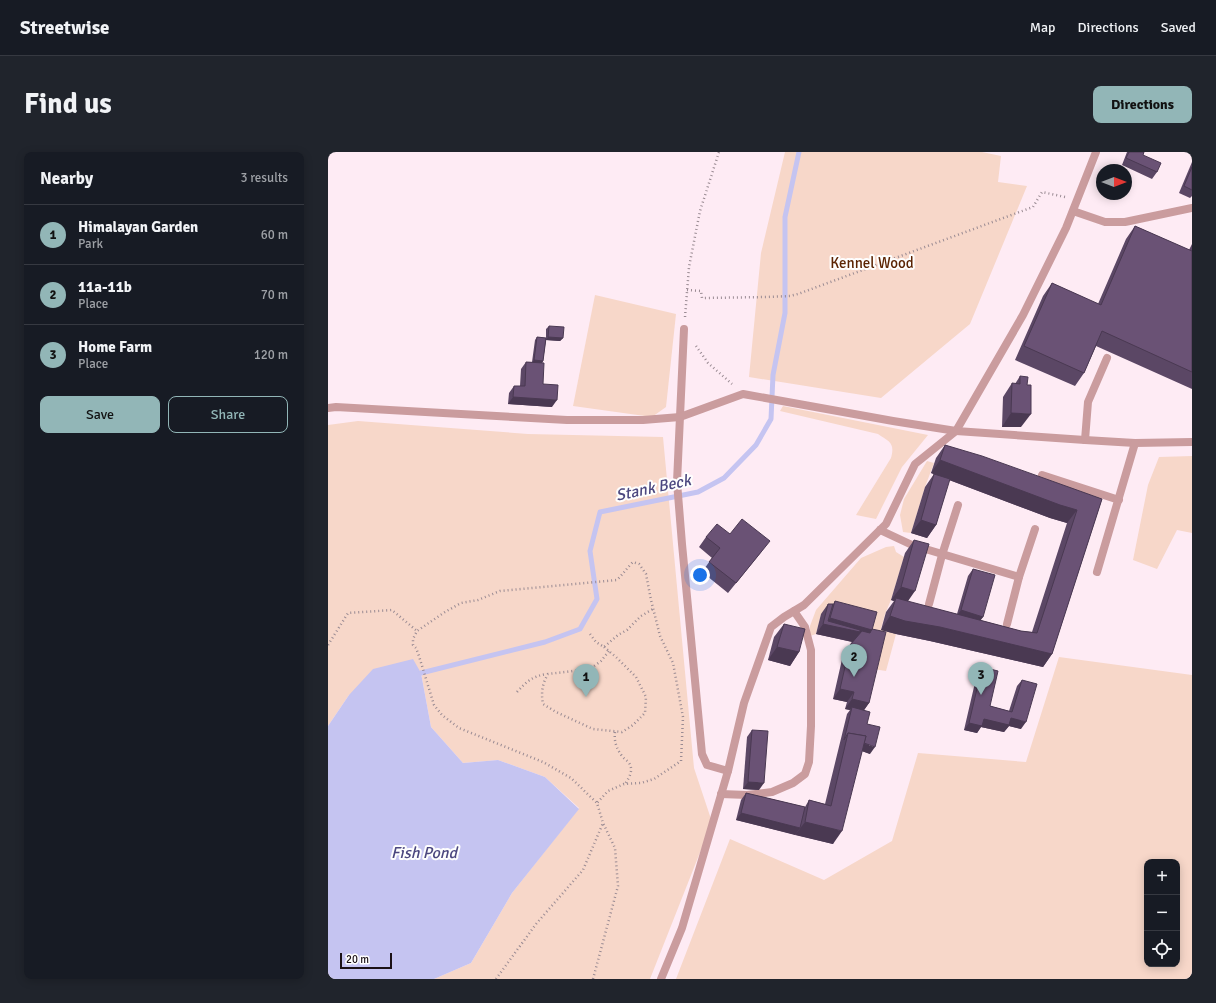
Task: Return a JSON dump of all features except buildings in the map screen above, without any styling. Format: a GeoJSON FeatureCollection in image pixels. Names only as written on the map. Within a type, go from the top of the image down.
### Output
{"type":"FeatureCollection","features":[{"type":"Feature","properties":{"kind":"lane"},"geometry":{"type":"LineString","coordinates":[[661,979],[682,928],[728,771],[744,703],[770,627],[804,605],[886,524],[915,464],[956,431],[1023,315],[1066,228],[1096,152]]}},
{"type":"Feature","properties":{"kind":"lane"},"geometry":{"type":"LineString","coordinates":[[1073,211],[1105,222],[1125,222],[1192,208]]}},
{"type":"Feature","properties":{"kind":"lane"},"geometry":{"type":"LineString","coordinates":[[684,329],[678,482],[702,754],[707,765],[728,771]]}},
{"type":"Feature","properties":{"kind":"lane"},"geometry":{"type":"LineString","coordinates":[[1085,440],[1088,402],[1107,358]]}},
{"type":"Feature","properties":{"kind":"lane"},"geometry":{"type":"LineString","coordinates":[[328,408],[343,407],[567,420],[643,420],[680,417],[743,394],[956,431],[1135,443],[1192,442]]}},
{"type":"Feature","properties":{"kind":"lane"},"geometry":{"type":"LineString","coordinates":[[1097,572],[1135,443]]}},
{"type":"Feature","properties":{"kind":"lane"},"geometry":{"type":"LineString","coordinates":[[1042,475],[1119,500]]}},
{"type":"Feature","properties":{"kind":"lane"},"geometry":{"type":"LineString","coordinates":[[930,604],[942,555],[958,505]]}},
{"type":"Feature","properties":{"kind":"lane"},"geometry":{"type":"LineString","coordinates":[[1007,624],[1019,577],[1035,529]]}},
{"type":"Feature","properties":{"kind":"lane"},"geometry":{"type":"LineString","coordinates":[[880,530],[912,545],[1019,577]]}},
{"type":"Feature","properties":{"kind":"lane"},"geometry":{"type":"LineString","coordinates":[[721,794],[747,795],[772,792],[793,783],[805,774],[809,762],[811,733],[811,650],[805,627],[794,611]]}},
{"type":"Feature","properties":{"kind":"path"},"geometry":{"type":"LineString","coordinates":[[719,152],[700,211],[689,268],[684,329],[708,363],[743,394]]}},
{"type":"Feature","properties":{"kind":"path"},"geometry":{"type":"LineString","coordinates":[[687,290],[701,292],[702,298],[790,296],[1033,207],[1042,192],[1077,200]]}},
{"type":"Feature","properties":{"kind":"path"},"geometry":{"type":"LineString","coordinates":[[593,979],[618,886],[615,848],[603,823],[597,803],[571,778],[543,762],[459,728],[442,715],[434,705],[419,656],[413,645],[413,639],[417,631],[444,612],[461,603],[478,600],[500,591],[617,580],[624,574],[633,562],[639,564],[646,574],[660,636],[673,663],[683,717],[681,761],[654,779],[641,783],[624,784],[608,791],[597,803]]}},
{"type":"Feature","properties":{"kind":"path"},"geometry":{"type":"LineString","coordinates":[[604,647],[618,635],[627,630],[641,616],[653,609]]}},
{"type":"Feature","properties":{"kind":"path"},"geometry":{"type":"LineString","coordinates":[[328,645],[348,613],[392,610],[417,631]]}},
{"type":"Feature","properties":{"kind":"path"},"geometry":{"type":"LineString","coordinates":[[548,674],[544,682],[541,695],[543,704],[556,712],[593,729],[622,732],[645,713],[646,697],[636,677],[609,651],[596,642],[590,634]]}},
{"type":"Feature","properties":{"kind":"path"},"geometry":{"type":"LineString","coordinates":[[517,692],[526,681],[540,675],[590,669],[601,661],[609,651]]}},
{"type":"Feature","properties":{"kind":"path"},"geometry":{"type":"LineString","coordinates":[[615,732],[614,743],[622,757],[629,762],[631,769],[630,777],[624,784]]}},
{"type":"Feature","properties":{"kind":"path"},"geometry":{"type":"LineString","coordinates":[[496,979],[536,924],[583,870],[603,823]]}},
{"type":"Feature","properties":{"kind":"green space","name":"Kennel Wood"},"geometry":{"type":"Polygon","coordinates":[[[785,152],[982,152],[1001,156],[998,182],[1027,186],[970,324],[881,398],[749,377],[761,253],[785,152]]]}},
{"type":"Feature","properties":{"kind":"green space"},"geometry":{"type":"Polygon","coordinates":[[[595,295],[676,314],[666,407],[652,417],[573,406],[595,295]]]}},
{"type":"Feature","properties":{"kind":"green space"},"geometry":{"type":"Polygon","coordinates":[[[783,406],[928,435],[902,467],[876,519],[856,515],[891,458],[892,446],[890,443],[878,434],[780,411],[783,406]]]}},
{"type":"Feature","properties":{"kind":"green space"},"geometry":{"type":"Polygon","coordinates":[[[358,421],[528,434],[663,437],[694,768],[712,822],[650,979],[434,979],[471,963],[512,893],[579,808],[545,777],[498,760],[463,763],[431,727],[421,673],[349,695],[328,726],[328,425],[358,421]]]}},
{"type":"Feature","properties":{"kind":"green space"},"geometry":{"type":"Polygon","coordinates":[[[1192,456],[1192,533],[1177,530],[1157,569],[1133,560],[1148,485],[1159,457],[1192,456]]]}},
{"type":"Feature","properties":{"kind":"green space"},"geometry":{"type":"Polygon","coordinates":[[[927,461],[934,463],[911,533],[903,532],[900,515],[904,499],[927,461]]]}},
{"type":"Feature","properties":{"kind":"green space"},"geometry":{"type":"Polygon","coordinates":[[[894,546],[896,552],[904,557],[881,629],[896,634],[886,671],[873,669],[879,642],[821,614],[816,634],[810,636],[810,626],[816,610],[861,558],[886,547],[894,546]]]}},
{"type":"Feature","properties":{"kind":"green space"},"geometry":{"type":"Polygon","coordinates":[[[1059,657],[1192,675],[1192,979],[676,979],[730,839],[824,880],[892,841],[918,753],[1026,762],[1059,657]]]}},
{"type":"Feature","properties":{"kind":"water","name":"Fish Pond"},"geometry":{"type":"Polygon","coordinates":[[[413,659],[421,673],[431,727],[463,763],[498,760],[545,777],[579,809],[512,893],[471,963],[434,979],[328,979],[328,726],[349,695],[373,669],[413,659]]]}},
{"type":"Feature","properties":{"kind":"waterway","name":"Stank Beck"},"geometry":{"type":"LineString","coordinates":[[421,673],[545,642],[580,629],[597,599],[590,551],[600,512],[698,492],[724,478],[756,445],[771,419],[773,375],[785,313],[785,217],[799,152]]}},
{"type":"Feature","properties":{"kind":"place","name":"11a-11b"},"geometry":{"type":"Point","coordinates":[854,677]}},
{"type":"Feature","properties":{"kind":"place","name":"Home Farm"},"geometry":{"type":"Point","coordinates":[981,695]}},
{"type":"Feature","properties":{"kind":"place","name":"Himalayan Garden"},"geometry":{"type":"Point","coordinates":[586,697]}}]}
